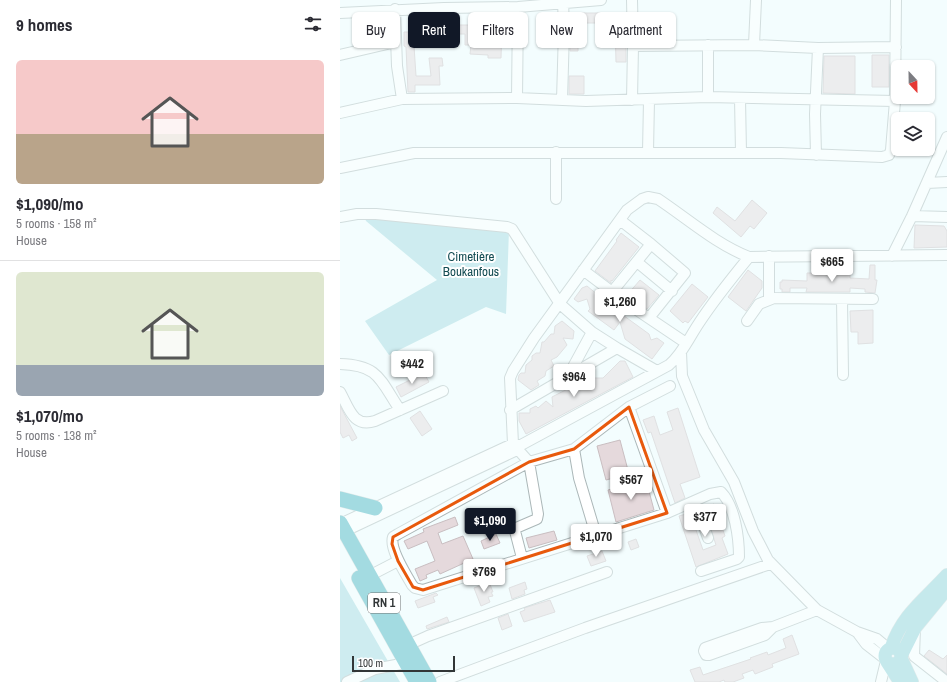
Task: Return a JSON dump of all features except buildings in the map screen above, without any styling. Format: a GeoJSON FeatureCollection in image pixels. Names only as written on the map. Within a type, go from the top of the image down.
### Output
{"type":"FeatureCollection","features":[{"type":"Feature","properties":{"kind":"highway"},"geometry":{"type":"LineString","coordinates":[[340,499],[375,508]]}},
{"type":"Feature","properties":{"kind":"highway","name":"RN 1"},"geometry":{"type":"LineString","coordinates":[[341,530],[369,576],[427,682]]}},
{"type":"Feature","properties":{"kind":"highway","name":"RN 1"},"geometry":{"type":"LineString","coordinates":[[341,530],[406,663],[427,682]]}},
{"type":"Feature","properties":{"kind":"main road"},"geometry":{"type":"LineString","coordinates":[[900,682],[891,656],[897,632],[906,617],[947,575]]}},
{"type":"Feature","properties":{"kind":"main road"},"geometry":{"type":"LineString","coordinates":[[891,656],[947,589]]}},
{"type":"Feature","properties":{"kind":"main road"},"geometry":{"type":"LineString","coordinates":[[891,656],[912,682]]}},
{"type":"Feature","properties":{"kind":"street"},"geometry":{"type":"LineString","coordinates":[[340,13],[394,9],[518,7],[563,2],[601,0]]}},
{"type":"Feature","properties":{"kind":"street"},"geometry":{"type":"LineString","coordinates":[[632,0],[632,12]]}},
{"type":"Feature","properties":{"kind":"street"},"geometry":{"type":"LineString","coordinates":[[754,45],[756,0]]}},
{"type":"Feature","properties":{"kind":"street"},"geometry":{"type":"LineString","coordinates":[[896,0],[896,60]]}},
{"type":"Feature","properties":{"kind":"street"},"geometry":{"type":"LineString","coordinates":[[562,100],[563,2]]}},
{"type":"Feature","properties":{"kind":"street"},"geometry":{"type":"LineString","coordinates":[[517,98],[518,7]]}},
{"type":"Feature","properties":{"kind":"street"},"geometry":{"type":"LineString","coordinates":[[676,45],[754,45],[818,48],[896,47]]}},
{"type":"Feature","properties":{"kind":"street"},"geometry":{"type":"LineString","coordinates":[[708,45],[708,97]]}},
{"type":"Feature","properties":{"kind":"street"},"geometry":{"type":"LineString","coordinates":[[340,55],[370,48]]}},
{"type":"Feature","properties":{"kind":"street"},"geometry":{"type":"LineString","coordinates":[[397,48],[402,99]]}},
{"type":"Feature","properties":{"kind":"street"},"geometry":{"type":"LineString","coordinates":[[632,100],[633,48]]}},
{"type":"Feature","properties":{"kind":"street"},"geometry":{"type":"LineString","coordinates":[[816,154],[818,48]]}},
{"type":"Feature","properties":{"kind":"street"},"geometry":{"type":"LineString","coordinates":[[340,113],[402,99],[517,98],[562,100],[649,100],[708,97],[891,101]]}},
{"type":"Feature","properties":{"kind":"street"},"geometry":{"type":"LineString","coordinates":[[740,98],[741,153]]}},
{"type":"Feature","properties":{"kind":"street"},"geometry":{"type":"LineString","coordinates":[[648,152],[649,100]]}},
{"type":"Feature","properties":{"kind":"street"},"geometry":{"type":"LineString","coordinates":[[340,168],[414,153],[648,152],[816,154],[882,157],[889,155],[892,144],[895,104]]}},
{"type":"Feature","properties":{"kind":"street"},"geometry":{"type":"LineString","coordinates":[[892,256],[912,216],[947,137]]}},
{"type":"Feature","properties":{"kind":"street"},"geometry":{"type":"LineString","coordinates":[[556,152],[556,199]]}},
{"type":"Feature","properties":{"kind":"street"},"geometry":{"type":"LineString","coordinates":[[927,183],[947,182]]}},
{"type":"Feature","properties":{"kind":"street"},"geometry":{"type":"LineString","coordinates":[[522,558],[515,531],[516,528],[537,519],[538,517],[529,462],[517,446],[510,410],[510,378],[513,371],[583,270],[620,220],[631,207],[642,199],[648,197],[658,199],[734,251],[749,257],[947,255]]}},
{"type":"Feature","properties":{"kind":"street"},"geometry":{"type":"LineString","coordinates":[[340,217],[357,214],[376,214],[507,227],[515,232],[560,304],[592,332],[658,371]]}},
{"type":"Feature","properties":{"kind":"street"},"geometry":{"type":"LineString","coordinates":[[912,216],[947,217]]}},
{"type":"Feature","properties":{"kind":"street"},"geometry":{"type":"LineString","coordinates":[[620,220],[686,272],[649,318]]}},
{"type":"Feature","properties":{"kind":"street"},"geometry":{"type":"LineString","coordinates":[[612,292],[638,262],[651,244]]}},
{"type":"Feature","properties":{"kind":"street"},"geometry":{"type":"LineString","coordinates":[[769,256],[769,299]]}},
{"type":"Feature","properties":{"kind":"street"},"geometry":{"type":"LineString","coordinates":[[341,530],[517,446],[669,365],[678,358],[686,343],[715,300],[749,257]]}},
{"type":"Feature","properties":{"kind":"street"},"geometry":{"type":"LineString","coordinates":[[638,262],[672,290]]}},
{"type":"Feature","properties":{"kind":"street"},"geometry":{"type":"LineString","coordinates":[[583,270],[686,343]]}},
{"type":"Feature","properties":{"kind":"street"},"geometry":{"type":"LineString","coordinates":[[747,321],[759,304],[769,299],[872,299]]}},
{"type":"Feature","properties":{"kind":"street"},"geometry":{"type":"LineString","coordinates":[[842,299],[843,375]]}},
{"type":"Feature","properties":{"kind":"street"},"geometry":{"type":"LineString","coordinates":[[567,378],[592,332]]}},
{"type":"Feature","properties":{"kind":"street"},"geometry":{"type":"LineString","coordinates":[[510,410],[617,348]]}},
{"type":"Feature","properties":{"kind":"street"},"geometry":{"type":"LineString","coordinates":[[681,352],[682,376],[704,430],[734,482],[753,531],[770,564],[795,586],[817,610],[857,632],[877,639],[891,656],[881,682]]}},
{"type":"Feature","properties":{"kind":"street"},"geometry":{"type":"LineString","coordinates":[[340,364],[355,365],[372,370],[400,410]]}},
{"type":"Feature","properties":{"kind":"street"},"geometry":{"type":"LineString","coordinates":[[670,386],[629,407],[574,449],[529,462],[444,507],[393,537],[392,544],[398,561],[413,587],[423,590],[667,512],[710,494],[721,492],[726,496],[737,529],[739,553],[737,559],[702,571]]}},
{"type":"Feature","properties":{"kind":"street"},"geometry":{"type":"LineString","coordinates":[[340,392],[358,422],[369,423],[443,391]]}},
{"type":"Feature","properties":{"kind":"street"},"geometry":{"type":"LineString","coordinates":[[629,407],[667,512]]}},
{"type":"Feature","properties":{"kind":"street"},"geometry":{"type":"LineString","coordinates":[[341,530],[375,508],[517,446]]}},
{"type":"Feature","properties":{"kind":"street"},"geometry":{"type":"LineString","coordinates":[[574,449],[579,478],[596,535]]}},
{"type":"Feature","properties":{"kind":"street"},"geometry":{"type":"LineString","coordinates":[[695,501],[708,538]]}},
{"type":"Feature","properties":{"kind":"street"},"geometry":{"type":"LineString","coordinates":[[369,576],[398,561]]}},
{"type":"Feature","properties":{"kind":"street"},"geometry":{"type":"LineString","coordinates":[[427,682],[770,564]]}},
{"type":"Feature","properties":{"kind":"street"},"geometry":{"type":"LineString","coordinates":[[408,645],[428,636],[607,572]]}},
{"type":"Feature","properties":{"kind":"street"},"geometry":{"type":"LineString","coordinates":[[773,627],[765,635],[709,655],[706,655],[704,651],[705,648],[762,628],[773,627],[817,610]]}},
{"type":"Feature","properties":{"kind":"street"},"geometry":{"type":"LineString","coordinates":[[915,628],[914,656],[947,682]]}},
{"type":"Feature","properties":{"kind":"street"},"geometry":{"type":"LineString","coordinates":[[347,682],[374,669],[406,663]]}},
{"type":"Feature","properties":{"kind":"highlighted area"},"geometry":{"type":"Polygon","coordinates":[[[629,407],[667,513],[423,590],[413,587],[398,561],[392,544],[393,537],[529,462],[574,449],[629,407]]]}},
{"type":"Feature","properties":{"kind":"green space","name":"Cimetière Boukanfous"},"geometry":{"type":"Polygon","coordinates":[[[364,216],[509,230],[506,314],[486,307],[389,355],[365,321],[437,280],[366,221],[364,216]]]}},
{"type":"Feature","properties":{"kind":"green space"},"geometry":{"type":"Polygon","coordinates":[[[340,578],[400,682],[340,682],[340,578]]]}}]}
